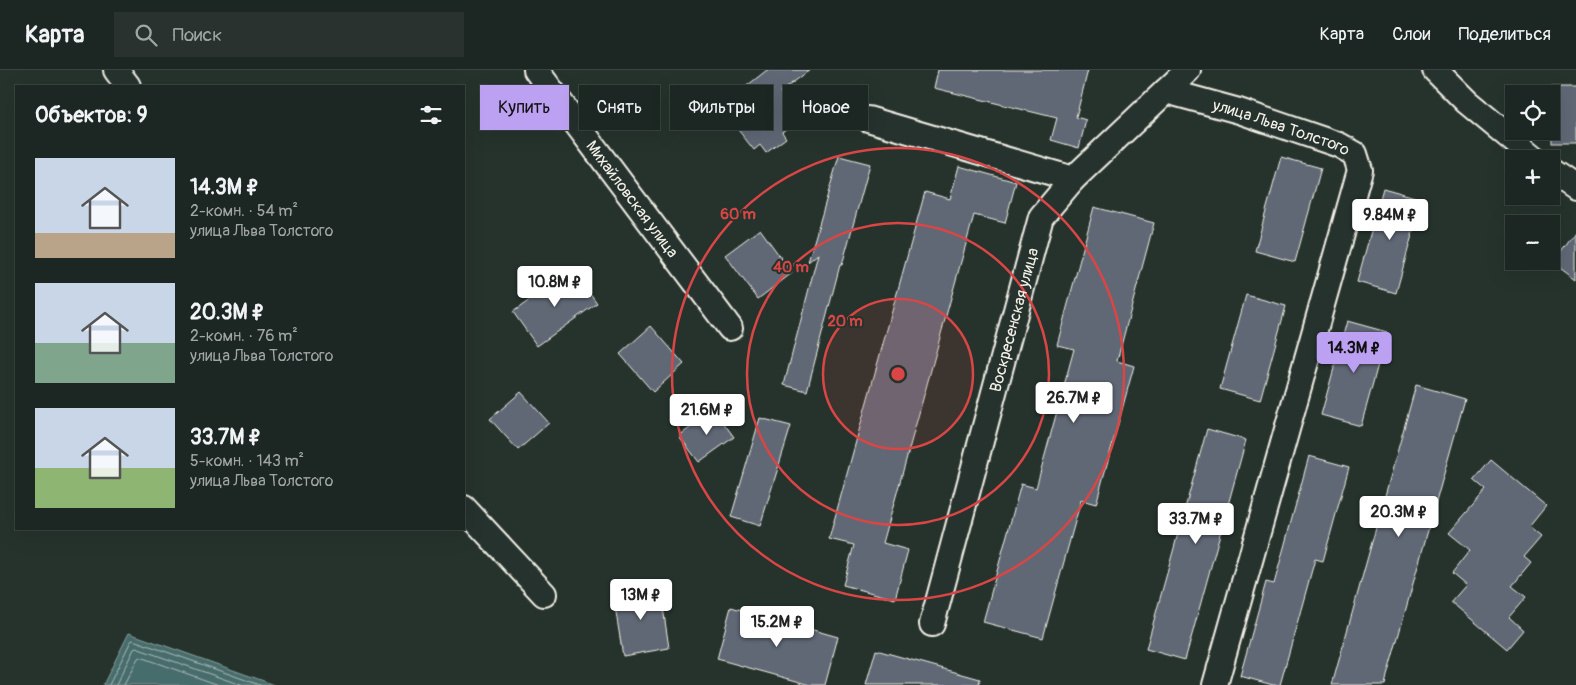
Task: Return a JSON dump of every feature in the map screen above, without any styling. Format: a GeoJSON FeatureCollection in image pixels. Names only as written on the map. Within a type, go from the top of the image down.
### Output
{"type":"FeatureCollection","features":[{"type":"Feature","properties":{"kind":"street"},"geometry":{"type":"LineString","coordinates":[[116,70],[127,85]]}},
{"type":"Feature","properties":{"kind":"street","name":"Михайловская улица"},"geometry":{"type":"LineString","coordinates":[[536,70],[730,328]]}},
{"type":"Feature","properties":{"kind":"street","name":"Воскресенская улица"},"geometry":{"type":"LineString","coordinates":[[932,624],[1041,217],[1073,179],[1188,70]]}},
{"type":"Feature","properties":{"kind":"street"},"geometry":{"type":"LineString","coordinates":[[1435,70],[1467,102],[1525,150]]}},
{"type":"Feature","properties":{"kind":"street","name":"улица Льва Толстого"},"geometry":{"type":"LineString","coordinates":[[1166,91],[1239,111],[1339,145],[1355,154],[1360,170],[1215,685]]}},
{"type":"Feature","properties":{"kind":"street"},"geometry":{"type":"LineString","coordinates":[[868,119],[1073,179]]}},
{"type":"Feature","properties":{"kind":"street"},"geometry":{"type":"LineString","coordinates":[[1560,177],[1576,188]]}},
{"type":"Feature","properties":{"kind":"street"},"geometry":{"type":"LineString","coordinates":[[465,509],[544,594]]}},
{"type":"Feature","properties":{"kind":"water"},"geometry":{"type":"Polygon","coordinates":[[[129,633],[275,685],[103,685],[129,633]]]}},
{"type":"Feature","properties":{"kind":"building"},"geometry":{"type":"Polygon","coordinates":[[[767,70],[810,70],[790,85],[783,85],[783,90],[780,92],[783,96],[783,130],[785,130],[782,132],[786,138],[766,153],[760,145],[754,150],[738,130],[773,130],[773,85],[748,85],[767,70]]]}},
{"type":"Feature","properties":{"kind":"building"},"geometry":{"type":"Polygon","coordinates":[[[938,70],[1088,70],[1076,117],[1086,120],[1079,148],[1051,140],[1057,118],[934,88],[938,70]]]}},
{"type":"Feature","properties":{"kind":"building"},"geometry":{"type":"Polygon","coordinates":[[[1560,87],[1576,87],[1576,143],[1552,143],[1552,140],[1560,140],[1560,87]]]}},
{"type":"Feature","properties":{"kind":"building"},"geometry":{"type":"Polygon","coordinates":[[[839,156],[870,164],[842,265],[840,265],[807,391],[784,385],[818,254],[808,262],[839,156]]]}},
{"type":"Feature","properties":{"kind":"building"},"geometry":{"type":"Polygon","coordinates":[[[1281,157],[1321,168],[1295,262],[1255,251],[1281,157]]]}},
{"type":"Feature","properties":{"kind":"building"},"geometry":{"type":"Polygon","coordinates":[[[959,166],[1016,182],[1005,223],[974,215],[883,543],[908,550],[895,599],[843,585],[854,545],[829,539],[925,192],[950,199],[959,166]]]}},
{"type":"Feature","properties":{"kind":"building"},"geometry":{"type":"Polygon","coordinates":[[[1383,188],[1422,199],[1396,293],[1357,282],[1383,188]]]}},
{"type":"Feature","properties":{"kind":"building"},"geometry":{"type":"Polygon","coordinates":[[[1094,207],[1154,223],[1117,361],[1134,366],[1096,504],[1081,500],[1043,638],[983,622],[1021,484],[1036,488],[1074,349],[1057,345],[1094,207]]]}},
{"type":"Feature","properties":{"kind":"building"},"geometry":{"type":"Polygon","coordinates":[[[760,229],[792,273],[758,299],[725,255],[760,229]]]}},
{"type":"Feature","properties":{"kind":"building"},"geometry":{"type":"Polygon","coordinates":[[[1576,231],[1576,279],[1560,267],[1560,253],[1576,231]]]}},
{"type":"Feature","properties":{"kind":"building"},"geometry":{"type":"Polygon","coordinates":[[[573,269],[597,303],[537,346],[513,312],[573,269]]]}},
{"type":"Feature","properties":{"kind":"building"},"geometry":{"type":"Polygon","coordinates":[[[1246,295],[1286,306],[1260,400],[1220,389],[1246,295]]]}},
{"type":"Feature","properties":{"kind":"building"},"geometry":{"type":"Polygon","coordinates":[[[1347,321],[1387,332],[1361,426],[1321,415],[1347,321]]]}},
{"type":"Feature","properties":{"kind":"building"},"geometry":{"type":"Polygon","coordinates":[[[651,326],[684,364],[653,392],[620,354],[651,326]]]}},
{"type":"Feature","properties":{"kind":"building"},"geometry":{"type":"Polygon","coordinates":[[[1416,385],[1465,399],[1385,685],[1332,685],[1416,385]]]}},
{"type":"Feature","properties":{"kind":"building"},"geometry":{"type":"Polygon","coordinates":[[[521,392],[549,423],[518,450],[490,419],[521,392]]]}},
{"type":"Feature","properties":{"kind":"building"},"geometry":{"type":"Polygon","coordinates":[[[714,410],[734,437],[699,462],[679,436],[714,410]]]}},
{"type":"Feature","properties":{"kind":"building"},"geometry":{"type":"Polygon","coordinates":[[[760,418],[791,426],[760,526],[731,517],[760,418]]]}},
{"type":"Feature","properties":{"kind":"building"},"geometry":{"type":"Polygon","coordinates":[[[1207,429],[1246,440],[1185,660],[1146,649],[1207,429]]]}},
{"type":"Feature","properties":{"kind":"building"},"geometry":{"type":"Polygon","coordinates":[[[1309,456],[1349,467],[1323,561],[1315,559],[1280,685],[1273,685],[1240,676],[1266,582],[1274,584],[1309,456]]]}},
{"type":"Feature","properties":{"kind":"building"},"geometry":{"type":"Polygon","coordinates":[[[1491,460],[1546,506],[1529,527],[1541,537],[1524,557],[1531,563],[1512,586],[1526,597],[1509,617],[1523,630],[1507,649],[1451,602],[1466,585],[1452,573],[1470,550],[1449,533],[1486,490],[1474,480],[1491,460]]]}},
{"type":"Feature","properties":{"kind":"building"},"geometry":{"type":"Polygon","coordinates":[[[660,587],[669,648],[623,656],[613,594],[660,587]]]}},
{"type":"Feature","properties":{"kind":"building"},"geometry":{"type":"Polygon","coordinates":[[[731,607],[838,637],[825,685],[811,685],[717,659],[731,607]]]}},
{"type":"Feature","properties":{"kind":"building"},"geometry":{"type":"Polygon","coordinates":[[[876,650],[980,679],[979,685],[866,685],[876,650]]]}}]}
